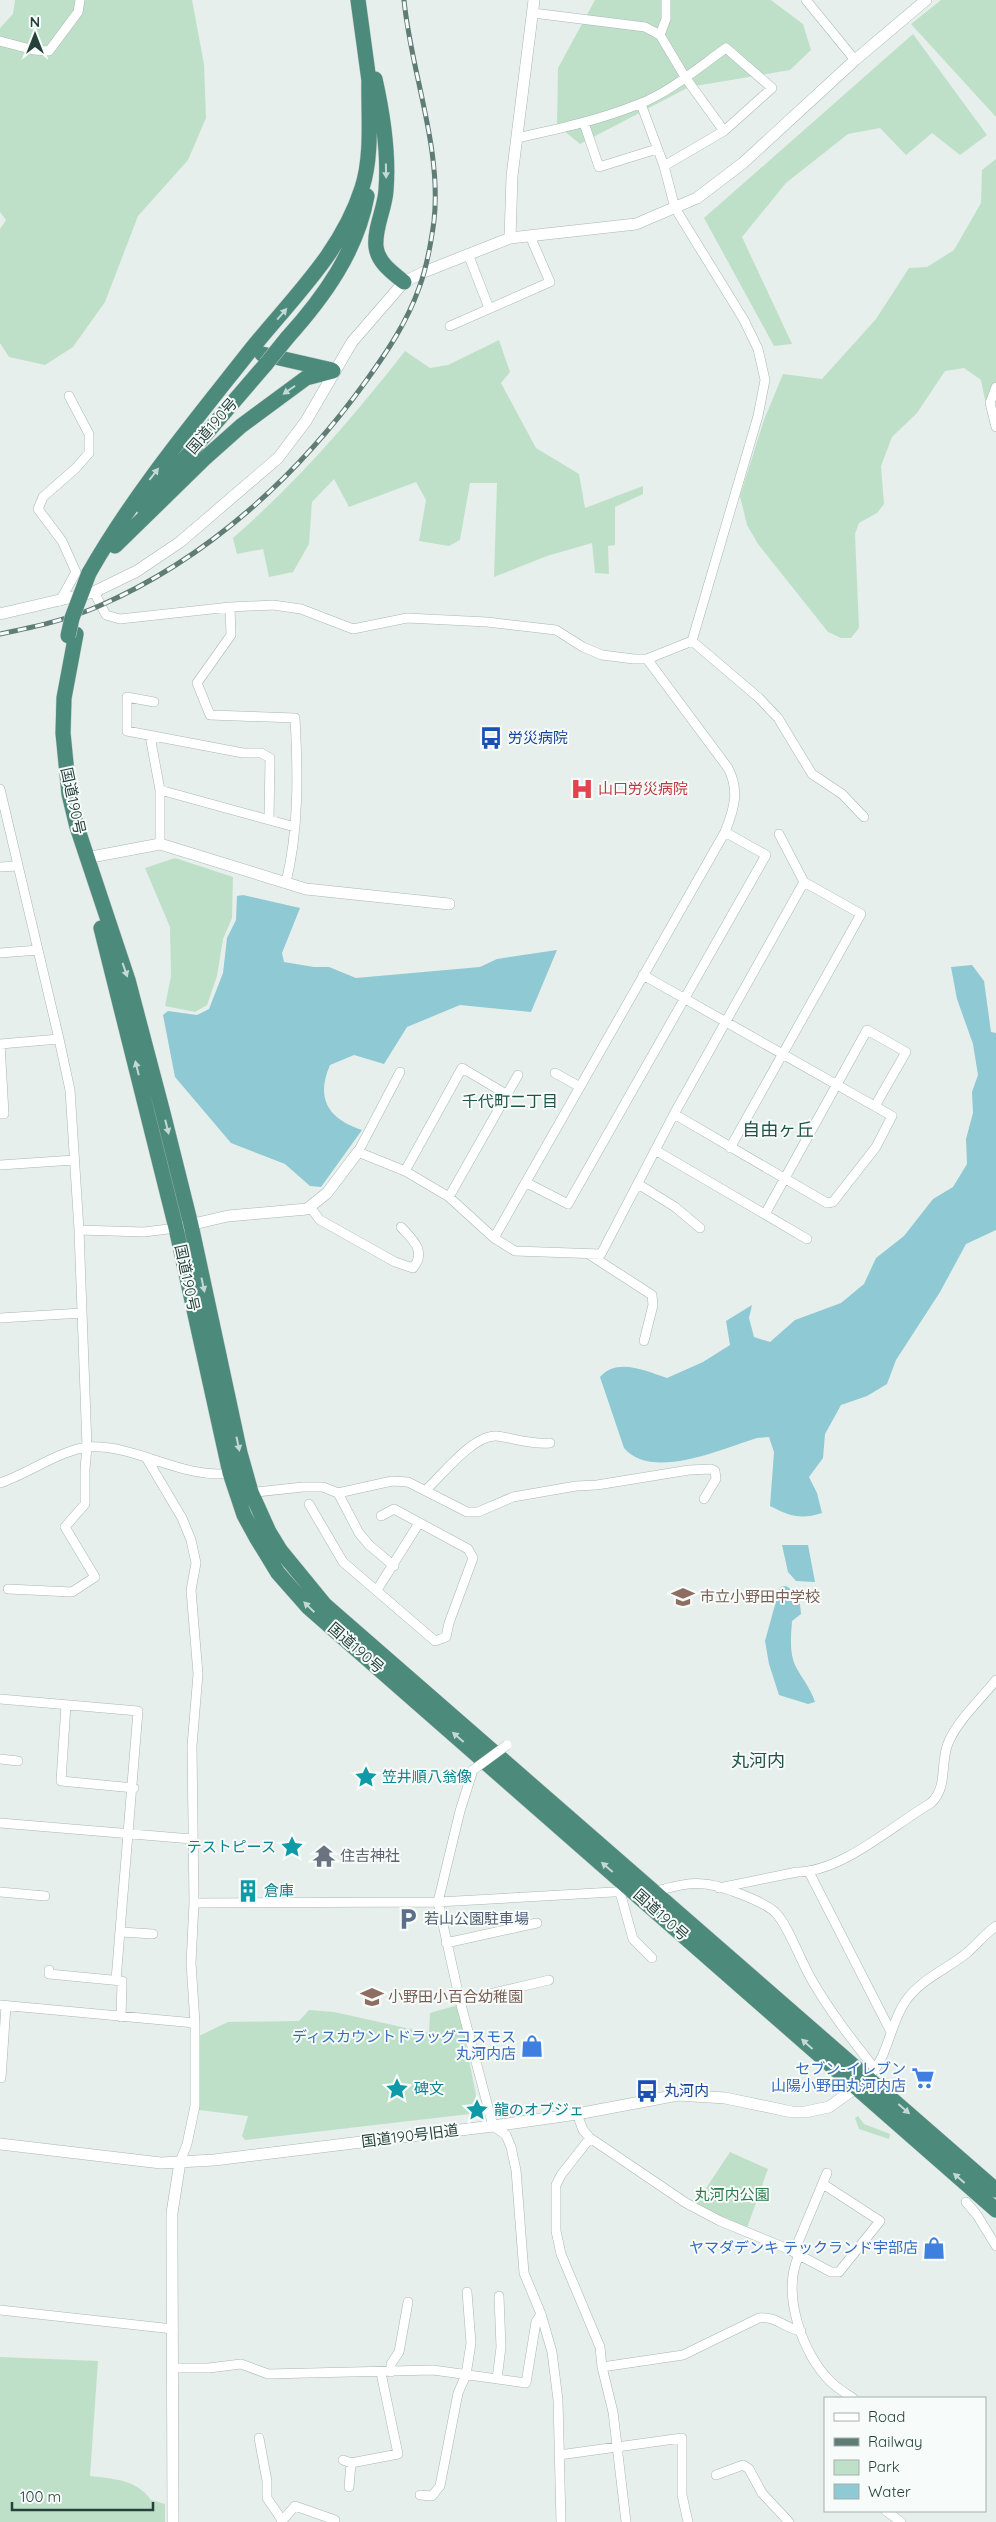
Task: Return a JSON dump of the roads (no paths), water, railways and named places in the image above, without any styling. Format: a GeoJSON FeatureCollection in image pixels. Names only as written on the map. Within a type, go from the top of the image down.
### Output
{"type":"FeatureCollection","features":[{"type":"Feature","properties":{"kind":"highway","name":"国道190号"},"geometry":{"type":"LineString","coordinates":[[358,0],[374,120],[374,151],[360,226],[336,275],[324,294],[136,514],[95,572],[72,635],[64,698],[63,732],[69,794],[86,858],[94,876],[128,980],[183,1227],[240,1453],[244,1515],[278,1573],[308,1607],[627,1891],[996,2210]]}},
{"type":"Feature","properties":{"kind":"highway"},"geometry":{"type":"LineString","coordinates":[[363,37],[370,53],[377,86],[385,142],[386,192],[376,248],[380,259],[388,269],[404,282]]}},
{"type":"Feature","properties":{"kind":"highway"},"geometry":{"type":"LineString","coordinates":[[95,572],[119,522],[250,351],[313,277],[335,247],[363,185],[368,151],[369,78]]}},
{"type":"Feature","properties":{"kind":"highway"},"geometry":{"type":"LineString","coordinates":[[250,351],[333,370]]}},
{"type":"Feature","properties":{"kind":"highway"},"geometry":{"type":"LineString","coordinates":[[115,546],[204,459],[241,426],[306,378],[333,370]]}},
{"type":"Feature","properties":{"kind":"highway","name":"国道190号"},"geometry":{"type":"LineString","coordinates":[[183,1227],[230,1473],[301,1579],[325,1605],[653,1892],[871,2073],[996,2190]]}},
{"type":"Feature","properties":{"kind":"street"},"geometry":{"type":"LineString","coordinates":[[0,41],[34,50],[49,50],[78,12],[80,0]]}},
{"type":"Feature","properties":{"kind":"street"},"geometry":{"type":"LineString","coordinates":[[510,238],[512,176],[534,0]]}},
{"type":"Feature","properties":{"kind":"street"},"geometry":{"type":"LineString","coordinates":[[660,35],[666,19],[666,0]]}},
{"type":"Feature","properties":{"kind":"street"},"geometry":{"type":"LineString","coordinates":[[806,0],[855,60]]}},
{"type":"Feature","properties":{"kind":"street"},"geometry":{"type":"LineString","coordinates":[[0,614],[94,592],[137,571],[180,542],[278,458],[306,421],[333,370],[352,342],[404,282],[510,238],[617,227],[651,219],[697,198],[742,163],[855,60],[926,0]]}},
{"type":"Feature","properties":{"kind":"street"},"geometry":{"type":"LineString","coordinates":[[533,13],[645,27],[660,35],[685,77],[724,131]]}},
{"type":"Feature","properties":{"kind":"street"},"geometry":{"type":"LineString","coordinates":[[517,138],[584,123],[641,104],[685,77],[726,48],[772,88],[724,131],[664,166]]}},
{"type":"Feature","properties":{"kind":"street"},"geometry":{"type":"LineString","coordinates":[[641,104],[664,166],[675,208],[744,320],[758,349],[764,380],[758,416],[692,641]]}},
{"type":"Feature","properties":{"kind":"street"},"geometry":{"type":"LineString","coordinates":[[584,123],[599,167],[657,149]]}},
{"type":"Feature","properties":{"kind":"street"},"geometry":{"type":"LineString","coordinates":[[450,326],[550,282],[530,236]]}},
{"type":"Feature","properties":{"kind":"street"},"geometry":{"type":"LineString","coordinates":[[468,254],[489,308]]}},
{"type":"Feature","properties":{"kind":"street"},"geometry":{"type":"LineString","coordinates":[[996,387],[990,403],[996,427]]}},
{"type":"Feature","properties":{"kind":"street"},"geometry":{"type":"LineString","coordinates":[[60,601],[76,572],[62,541],[38,509],[43,497],[76,468],[89,453],[89,434],[69,396]]}},
{"type":"Feature","properties":{"kind":"street"},"geometry":{"type":"LineString","coordinates":[[94,592],[106,616],[112,618],[251,605],[289,607],[319,615],[354,629],[406,618],[487,622],[556,630],[583,647],[602,655],[647,659],[692,641]]}},
{"type":"Feature","properties":{"kind":"street"},"geometry":{"type":"LineString","coordinates":[[230,607],[230,635],[197,683],[210,715],[295,718],[298,772],[294,852],[286,882]]}},
{"type":"Feature","properties":{"kind":"street"},"geometry":{"type":"LineString","coordinates":[[692,641],[752,692],[778,718],[812,774],[842,794],[864,817]]}},
{"type":"Feature","properties":{"kind":"street"},"geometry":{"type":"LineString","coordinates":[[494,1238],[725,832],[735,809],[736,799],[733,777],[647,659]]}},
{"type":"Feature","properties":{"kind":"street"},"geometry":{"type":"LineString","coordinates":[[154,702],[127,696],[127,731],[243,753],[261,753],[270,758],[269,819]]}},
{"type":"Feature","properties":{"kind":"street"},"geometry":{"type":"LineString","coordinates":[[150,736],[160,790],[160,844]]}},
{"type":"Feature","properties":{"kind":"street"},"geometry":{"type":"LineString","coordinates":[[0,790],[60,1039],[70,1090],[87,1447],[84,1469],[85,1504],[66,1527],[95,1576],[72,1592],[8,1589]]}},
{"type":"Feature","properties":{"kind":"street"},"geometry":{"type":"LineString","coordinates":[[160,790],[295,827]]}},
{"type":"Feature","properties":{"kind":"street"},"geometry":{"type":"LineString","coordinates":[[527,1183],[568,1204],[766,855],[725,832]]}},
{"type":"Feature","properties":{"kind":"street"},"geometry":{"type":"LineString","coordinates":[[730,1148],[861,914],[804,882],[779,834]]}},
{"type":"Feature","properties":{"kind":"street"},"geometry":{"type":"LineString","coordinates":[[86,858],[160,844],[321,891],[449,904]]}},
{"type":"Feature","properties":{"kind":"street"},"geometry":{"type":"LineString","coordinates":[[0,867],[17,866]]}},
{"type":"Feature","properties":{"kind":"street"},"geometry":{"type":"LineString","coordinates":[[358,1152],[405,1171],[448,1197],[494,1238],[515,1251],[601,1254],[674,1114],[804,882]]}},
{"type":"Feature","properties":{"kind":"street"},"geometry":{"type":"LineString","coordinates":[[0,953],[38,950]]}},
{"type":"Feature","properties":{"kind":"street"},"geometry":{"type":"LineString","coordinates":[[643,975],[892,1116],[876,1147],[833,1202],[827,1203],[674,1114]]}},
{"type":"Feature","properties":{"kind":"street"},"geometry":{"type":"LineString","coordinates":[[764,1214],[867,1030],[906,1052],[875,1106]]}},
{"type":"Feature","properties":{"kind":"street"},"geometry":{"type":"LineString","coordinates":[[0,1114],[4,1114],[0,1044],[60,1039]]}},
{"type":"Feature","properties":{"kind":"street"},"geometry":{"type":"LineString","coordinates":[[405,1171],[462,1068],[506,1094]]}},
{"type":"Feature","properties":{"kind":"street"},"geometry":{"type":"LineString","coordinates":[[78,1230],[144,1232],[183,1227],[228,1216],[301,1210],[310,1207],[327,1193],[358,1152],[400,1072]]}},
{"type":"Feature","properties":{"kind":"street"},"geometry":{"type":"LineString","coordinates":[[554,1073],[580,1087]]}},
{"type":"Feature","properties":{"kind":"street"},"geometry":{"type":"LineString","coordinates":[[448,1197],[518,1075]]}},
{"type":"Feature","properties":{"kind":"street"},"geometry":{"type":"LineString","coordinates":[[655,1150],[807,1239]]}},
{"type":"Feature","properties":{"kind":"street"},"geometry":{"type":"LineString","coordinates":[[0,1165],[74,1160]]}},
{"type":"Feature","properties":{"kind":"street"},"geometry":{"type":"LineString","coordinates":[[638,1184],[675,1207],[700,1228]]}},
{"type":"Feature","properties":{"kind":"street"},"geometry":{"type":"LineString","coordinates":[[310,1207],[320,1220],[395,1262],[414,1268],[419,1259],[419,1249],[401,1227]]}},
{"type":"Feature","properties":{"kind":"street"},"geometry":{"type":"LineString","coordinates":[[590,1255],[652,1295],[654,1304],[644,1341]]}},
{"type":"Feature","properties":{"kind":"street"},"geometry":{"type":"LineString","coordinates":[[0,1318],[82,1313]]}},
{"type":"Feature","properties":{"kind":"street"},"geometry":{"type":"LineString","coordinates":[[426,1490],[478,1440],[493,1436],[537,1444],[550,1443]]}},
{"type":"Feature","properties":{"kind":"street"},"geometry":{"type":"LineString","coordinates":[[0,1483],[87,1447],[112,1448],[200,1474],[230,1473]]}},
{"type":"Feature","properties":{"kind":"street"},"geometry":{"type":"LineString","coordinates":[[148,1459],[182,1518],[191,1540],[196,1563],[191,1590],[198,1674],[192,1746],[194,1904],[191,1963],[195,2023],[195,2106],[187,2144],[180,2162],[172,2213],[173,2522]]}},
{"type":"Feature","properties":{"kind":"street"},"geometry":{"type":"LineString","coordinates":[[244,1494],[303,1486],[323,1487],[338,1493],[392,1481],[408,1482],[467,1512],[478,1512],[513,1497],[576,1486],[597,1486],[711,1468],[715,1471],[716,1479],[704,1499]]}},
{"type":"Feature","properties":{"kind":"street"},"geometry":{"type":"LineString","coordinates":[[338,1493],[359,1533],[369,1545],[394,1566]]}},
{"type":"Feature","properties":{"kind":"street"},"geometry":{"type":"LineString","coordinates":[[309,1504],[343,1562],[435,1641],[446,1637],[449,1623],[473,1558],[468,1548],[419,1524],[394,1509],[381,1516]]}},
{"type":"Feature","properties":{"kind":"street"},"geometry":{"type":"LineString","coordinates":[[377,1590],[419,1524]]}},
{"type":"Feature","properties":{"kind":"street"},"geometry":{"type":"LineString","coordinates":[[719,1888],[797,1872],[809,1872],[853,1854],[898,1826],[938,1796],[942,1783],[948,1743],[954,1732],[996,1680]]}},
{"type":"Feature","properties":{"kind":"street"},"geometry":{"type":"LineString","coordinates":[[0,1699],[138,1711],[134,1788],[116,1980]]}},
{"type":"Feature","properties":{"kind":"street"},"geometry":{"type":"LineString","coordinates":[[66,1705],[61,1781],[134,1788]]}},
{"type":"Feature","properties":{"kind":"street"},"geometry":{"type":"LineString","coordinates":[[507,1745],[473,1770],[460,1811],[438,1902],[460,2001],[493,2126],[506,2135],[511,2147],[516,2170],[524,2273],[541,2314],[552,2352],[556,2385],[560,2522]]}},
{"type":"Feature","properties":{"kind":"street"},"geometry":{"type":"LineString","coordinates":[[0,1759],[18,1761]]}},
{"type":"Feature","properties":{"kind":"street"},"geometry":{"type":"LineString","coordinates":[[0,1823],[192,1839]]}},
{"type":"Feature","properties":{"kind":"street"},"geometry":{"type":"LineString","coordinates":[[809,1872],[891,2032]]}},
{"type":"Feature","properties":{"kind":"street"},"geometry":{"type":"LineString","coordinates":[[194,1904],[438,1902],[627,1891],[653,1892],[669,1886],[705,1884],[765,1904],[775,1912],[784,1924],[802,1963],[824,2000],[871,2073],[884,2054],[896,2016],[906,2000],[921,1984],[969,1951],[983,1935],[996,1926]]}},
{"type":"Feature","properties":{"kind":"street"},"geometry":{"type":"LineString","coordinates":[[627,1891],[633,1940],[652,1958]]}},
{"type":"Feature","properties":{"kind":"street"},"geometry":{"type":"LineString","coordinates":[[0,1892],[44,1896]]}},
{"type":"Feature","properties":{"kind":"street"},"geometry":{"type":"LineString","coordinates":[[446,1943],[537,1923]]}},
{"type":"Feature","properties":{"kind":"street"},"geometry":{"type":"LineString","coordinates":[[120,1932],[153,1934]]}},
{"type":"Feature","properties":{"kind":"street"},"geometry":{"type":"LineString","coordinates":[[49,1970],[49,1974],[122,1981],[121,2017]]}},
{"type":"Feature","properties":{"kind":"street"},"geometry":{"type":"LineString","coordinates":[[460,2001],[548,1980]]}},
{"type":"Feature","properties":{"kind":"street"},"geometry":{"type":"LineString","coordinates":[[1,2078],[3,2006],[195,2023]]}},
{"type":"Feature","properties":{"kind":"street","name":"国道190号旧道"},"geometry":{"type":"LineString","coordinates":[[0,2144],[161,2163],[214,2160],[493,2126],[577,2114],[678,2096],[725,2098],[792,2112],[805,2112],[828,2107],[856,2088],[871,2073]]}},
{"type":"Feature","properties":{"kind":"street"},"geometry":{"type":"LineString","coordinates":[[577,2114],[583,2130],[590,2138],[686,2203],[720,2221],[796,2254],[831,2272],[839,2272],[880,2220],[823,2184]]}},
{"type":"Feature","properties":{"kind":"street"},"geometry":{"type":"LineString","coordinates":[[590,2138],[558,2180],[555,2192],[555,2217],[561,2254],[600,2347],[602,2367],[613,2412],[626,2522]]}},
{"type":"Feature","properties":{"kind":"street"},"geometry":{"type":"LineString","coordinates":[[827,2173],[796,2254],[792,2275],[792,2298],[804,2342],[824,2374],[851,2397]]}},
{"type":"Feature","properties":{"kind":"street"},"geometry":{"type":"LineString","coordinates":[[966,2202],[977,2215],[996,2246]]}},
{"type":"Feature","properties":{"kind":"street"},"geometry":{"type":"LineString","coordinates":[[420,2495],[432,2496],[440,2486],[458,2393],[466,2375],[471,2343],[467,2292]]}},
{"type":"Feature","properties":{"kind":"street"},"geometry":{"type":"LineString","coordinates":[[496,2379],[501,2347],[499,2296]]}},
{"type":"Feature","properties":{"kind":"street"},"geometry":{"type":"LineString","coordinates":[[349,2487],[347,2462],[392,2456],[399,2452],[386,2372],[399,2352],[408,2302]]}},
{"type":"Feature","properties":{"kind":"street"},"geometry":{"type":"LineString","coordinates":[[0,2310],[173,2329]]}},
{"type":"Feature","properties":{"kind":"street"},"geometry":{"type":"LineString","coordinates":[[173,2368],[209,2368],[241,2364],[268,2374],[433,2370],[526,2383],[536,2322],[541,2314]]}},
{"type":"Feature","properties":{"kind":"street"},"geometry":{"type":"LineString","coordinates":[[602,2367],[683,2355],[759,2318],[769,2317],[800,2330]]}},
{"type":"Feature","properties":{"kind":"street"},"geometry":{"type":"LineString","coordinates":[[260,2438],[267,2481],[267,2498],[281,2521],[295,2506],[335,2520]]}},
{"type":"Feature","properties":{"kind":"street"},"geometry":{"type":"LineString","coordinates":[[559,2455],[682,2438],[682,2495],[688,2522]]}},
{"type":"Feature","properties":{"kind":"street"},"geometry":{"type":"LineString","coordinates":[[716,2475],[743,2465],[749,2469],[762,2492],[789,2522]]}},
{"type":"Feature","properties":{"kind":"street"},"geometry":{"type":"LineString","coordinates":[[887,2512],[901,2522]]}},
{"type":"Feature","properties":{"kind":"water"},"geometry":{"type":"Polygon","coordinates":[[[243,895],[300,908],[282,953],[284,962],[314,967],[329,967],[356,978],[480,967],[497,959],[557,950],[531,1012],[460,1005],[407,1027],[384,1064],[354,1055],[330,1065],[324,1088],[328,1106],[333,1114],[341,1120],[362,1130],[321,1187],[310,1186],[285,1164],[231,1143],[175,1077],[163,1015],[168,1011],[197,1015],[209,1009],[223,973],[227,938],[236,920],[237,896],[243,895]]]}},
{"type":"Feature","properties":{"kind":"water"},"geometry":{"type":"Polygon","coordinates":[[[972,965],[984,981],[991,1032],[996,1033],[996,1230],[966,1244],[940,1292],[896,1360],[887,1384],[867,1396],[841,1405],[825,1434],[823,1458],[809,1477],[817,1493],[822,1513],[795,1516],[770,1506],[774,1452],[769,1437],[757,1438],[688,1460],[652,1462],[636,1457],[624,1448],[600,1377],[607,1371],[615,1368],[632,1367],[667,1378],[703,1362],[730,1345],[726,1321],[752,1305],[749,1318],[754,1337],[770,1342],[795,1320],[841,1303],[864,1284],[876,1258],[904,1236],[933,1199],[953,1187],[967,1164],[966,1139],[973,1113],[972,1092],[978,1075],[973,1044],[957,999],[951,967],[972,965]]]}},
{"type":"Feature","properties":{"kind":"water"},"geometry":{"type":"Polygon","coordinates":[[[782,1545],[808,1545],[815,1582],[796,1581],[788,1572],[782,1545]]]}},
{"type":"Feature","properties":{"kind":"water"},"geometry":{"type":"Polygon","coordinates":[[[786,1586],[799,1595],[801,1614],[792,1621],[791,1650],[796,1667],[815,1702],[808,1704],[779,1695],[769,1664],[765,1641],[780,1587],[786,1586]]]}},
{"type":"Feature","properties":{"kind":"railway"},"geometry":{"type":"LineString","coordinates":[[0,634],[63,619],[99,606],[139,587],[213,539],[248,512],[311,450],[366,381],[389,348],[409,313],[419,288],[430,246],[434,221],[434,166],[404,0]]}},
{"type":"Feature","properties":{"kind":"place","name":"労災病院"},"geometry":{"type":"Point","coordinates":[491,738]}},
{"type":"Feature","properties":{"kind":"place","name":"山口労災病院"},"geometry":{"type":"Point","coordinates":[582,789]}},
{"type":"Feature","properties":{"kind":"place","name":"市立小野田中学校"},"geometry":{"type":"Point","coordinates":[683,1597]}},
{"type":"Feature","properties":{"kind":"place","name":"笠井順八翁像"},"geometry":{"type":"Point","coordinates":[366,1777]}},
{"type":"Feature","properties":{"kind":"place","name":"テストピース"},"geometry":{"type":"Point","coordinates":[292,1847]}},
{"type":"Feature","properties":{"kind":"place","name":"住吉神社"},"geometry":{"type":"Point","coordinates":[324,1856]}},
{"type":"Feature","properties":{"kind":"place","name":"倉庫"},"geometry":{"type":"Point","coordinates":[248,1891]}},
{"type":"Feature","properties":{"kind":"place","name":"若山公園駐車場"},"geometry":{"type":"Point","coordinates":[408,1919]}},
{"type":"Feature","properties":{"kind":"place","name":"小野田小百合幼稚園"},"geometry":{"type":"Point","coordinates":[372,1997]}},
{"type":"Feature","properties":{"kind":"place","name":"ディスカウントドラッグコスモス 丸河内店"},"geometry":{"type":"Point","coordinates":[532,2046]}},
{"type":"Feature","properties":{"kind":"place","name":"セブン-イレブン 山陽小野田丸河内店"},"geometry":{"type":"Point","coordinates":[923,2078]}},
{"type":"Feature","properties":{"kind":"place","name":"碑文"},"geometry":{"type":"Point","coordinates":[397,2089]}},
{"type":"Feature","properties":{"kind":"place","name":"丸河内"},"geometry":{"type":"Point","coordinates":[647,2091]}},
{"type":"Feature","properties":{"kind":"place","name":"龍のオブジェ"},"geometry":{"type":"Point","coordinates":[477,2110]}},
{"type":"Feature","properties":{"kind":"place","name":"ヤマダデンキ テックランド宇部店"},"geometry":{"type":"Point","coordinates":[934,2248]}},
{"type":"Feature","properties":{"kind":"district","name":"千代町二丁目"},"geometry":{"type":"Point","coordinates":[510,1101]}},
{"type":"Feature","properties":{"kind":"district","name":"自由ヶ丘"},"geometry":{"type":"Point","coordinates":[778,1130]}},
{"type":"Feature","properties":{"kind":"district","name":"丸河内"},"geometry":{"type":"Point","coordinates":[758,1761]}},
{"type":"Feature","properties":{"kind":"park label","name":"丸河内公園"},"geometry":{"type":"Point","coordinates":[732,2195]}}]}
